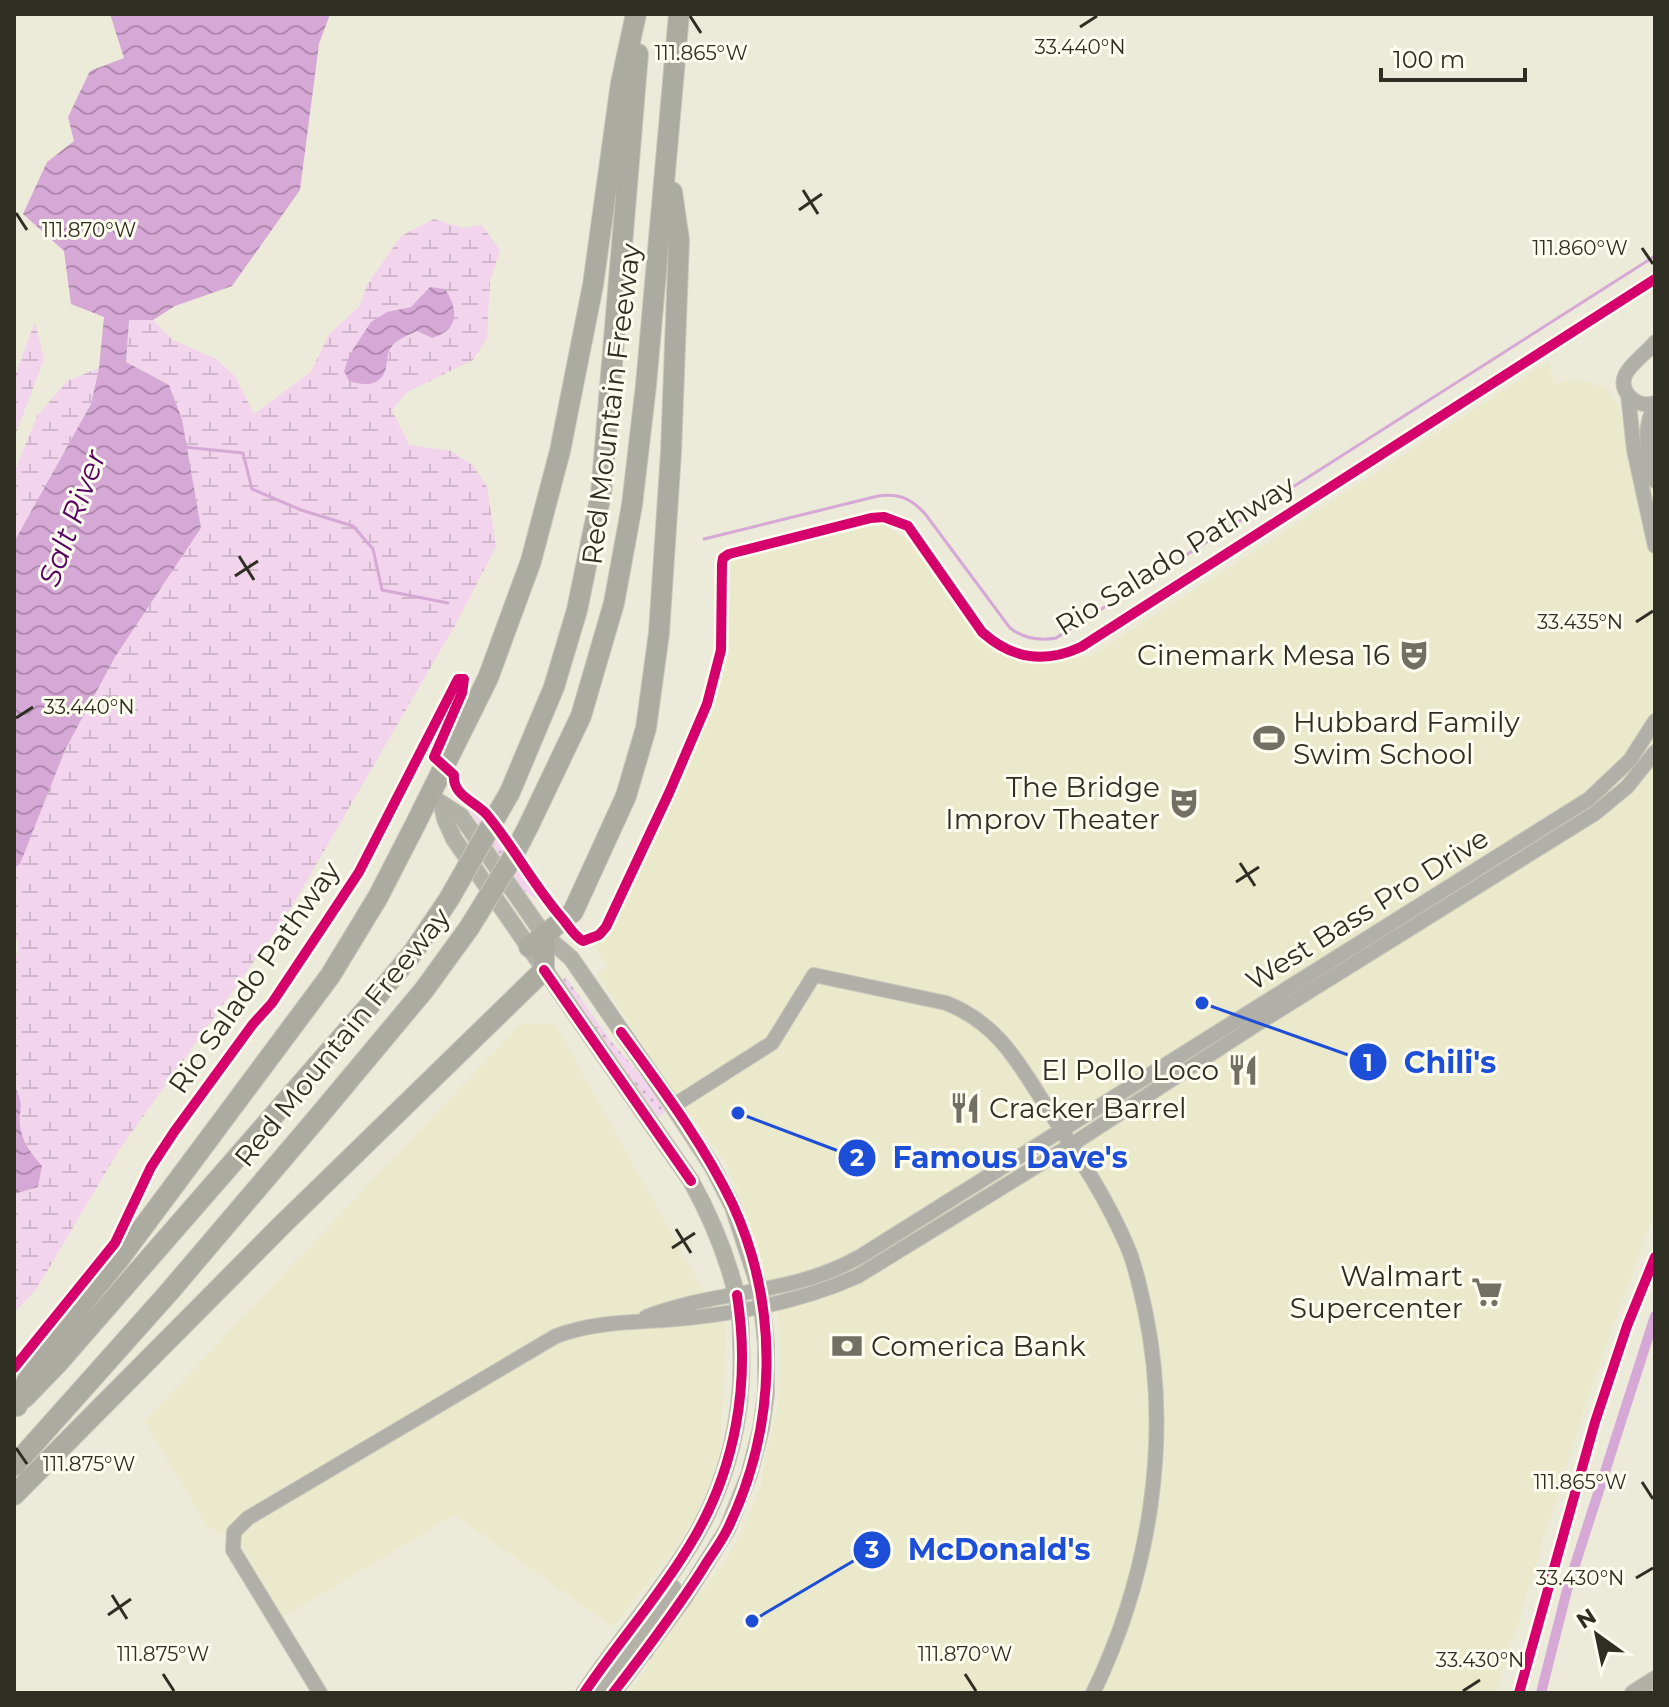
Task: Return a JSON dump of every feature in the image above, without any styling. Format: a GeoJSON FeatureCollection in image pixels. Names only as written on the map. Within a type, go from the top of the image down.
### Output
{"type":"FeatureCollection","features":[{"type":"Feature","properties":{"kind":"highway","name":"Red Mountain Freeway"},"geometry":{"type":"LineString","coordinates":[[15,1407],[58,1363],[414,951],[449,899],[510,792],[554,687],[577,610],[601,494],[639,14]]}},
{"type":"Feature","properties":{"kind":"highway"},"geometry":{"type":"LineString","coordinates":[[15,1407],[34,1364],[120,1258],[316,998],[436,800],[488,678],[531,561],[553,479],[580,358],[603,223],[621,83],[639,14]]}},
{"type":"Feature","properties":{"kind":"highway","name":"Red Mountain Freeway"},"geometry":{"type":"LineString","coordinates":[[14,1466],[170,1291],[424,990],[505,871],[581,716],[614,603],[632,505],[679,14]]}},
{"type":"Feature","properties":{"kind":"highway"},"geometry":{"type":"LineString","coordinates":[[14,1495],[284,1223],[544,970],[536,941],[573,912],[612,829],[641,748],[652,698],[666,557],[679,240],[667,156]]}},
{"type":"Feature","properties":{"kind":"main road"},"geometry":{"type":"LineString","coordinates":[[436,800],[461,816],[536,941],[571,958],[712,1166],[733,1207],[749,1300],[733,1440],[718,1490],[687,1550],[584,1693]]}},
{"type":"Feature","properties":{"kind":"main road"},"geometry":{"type":"LineString","coordinates":[[544,970],[691,1181],[749,1300],[766,1343],[766,1394],[761,1429],[749,1475],[727,1530],[684,1598],[613,1693]]}},
{"type":"Feature","properties":{"kind":"main road"},"geometry":{"type":"LineString","coordinates":[[645,1652],[640,1638],[686,1570],[687,1550]]}},
{"type":"Feature","properties":{"kind":"main road"},"geometry":{"type":"LineString","coordinates":[[599,1693],[627,1654],[625,1636]]}},
{"type":"Feature","properties":{"kind":"main road"},"geometry":{"type":"LineString","coordinates":[[1633,1693],[1655,1679]]}},
{"type":"Feature","properties":{"kind":"street"},"geometry":{"type":"LineString","coordinates":[[1655,342],[1648,358],[1633,362],[1625,375],[1634,450],[1655,546]]}},
{"type":"Feature","properties":{"kind":"street"},"geometry":{"type":"LineString","coordinates":[[1628,395],[1644,405],[1655,404]]}},
{"type":"Feature","properties":{"kind":"street"},"geometry":{"type":"LineString","coordinates":[[1655,404],[1649,415],[1647,441],[1655,481]]}},
{"type":"Feature","properties":{"kind":"street","name":"West Bass Pro Drive"},"geometry":{"type":"LineString","coordinates":[[749,1300],[804,1282],[852,1261],[1589,799],[1630,760],[1655,721]]}},
{"type":"Feature","properties":{"kind":"street","name":"West Bass Pro Drive"},"geometry":{"type":"LineString","coordinates":[[749,1300],[816,1293],[858,1276],[1594,814],[1627,787],[1655,752]]}},
{"type":"Feature","properties":{"kind":"street"},"geometry":{"type":"LineString","coordinates":[[673,1106],[772,1043],[814,975],[946,1003],[962,1010],[1001,1038],[1106,1202],[1129,1248],[1147,1322],[1156,1403],[1157,1452],[1150,1511],[1139,1563],[1113,1650],[1093,1693]]}},
{"type":"Feature","properties":{"kind":"street"},"geometry":{"type":"LineString","coordinates":[[320,1693],[237,1558],[232,1541],[240,1524],[556,1336],[571,1330],[637,1320],[664,1310],[749,1300]]}},
{"type":"Feature","properties":{"kind":"shaded area"},"geometry":{"type":"Polygon","coordinates":[[[1549,361],[1554,384],[1578,379],[1605,388],[1619,407],[1626,443],[1655,446],[1655,1211],[1595,1376],[1496,1693],[631,1693],[659,1647],[726,1560],[743,1529],[759,1490],[780,1393],[779,1321],[757,1242],[727,1164],[673,1091],[597,974],[608,967],[592,942],[608,930],[678,781],[713,695],[725,644],[731,558],[880,523],[915,544],[976,635],[994,652],[1032,665],[1055,663],[1075,655],[1078,658],[1094,654],[1549,361]]]}},
{"type":"Feature","properties":{"kind":"shaded area"},"geometry":{"type":"Polygon","coordinates":[[[521,1024],[555,1024],[719,1319],[727,1325],[720,1451],[710,1483],[697,1514],[680,1542],[613,1627],[455,1515],[283,1617],[240,1544],[206,1525],[145,1421],[521,1024]]]}},
{"type":"Feature","properties":{"kind":"green space"},"geometry":{"type":"Polygon","coordinates":[[[434,219],[463,228],[482,225],[500,250],[490,281],[487,338],[473,360],[407,392],[392,410],[409,445],[451,451],[473,465],[487,487],[496,547],[454,627],[285,918],[119,1150],[37,1288],[14,1313],[14,1194],[38,1187],[42,1166],[22,1136],[20,1105],[14,1085],[14,957],[18,952],[18,941],[14,936],[14,868],[20,863],[65,750],[115,657],[201,528],[182,419],[169,385],[126,362],[129,320],[153,320],[173,340],[216,359],[235,376],[254,414],[311,372],[329,334],[359,307],[367,285],[401,236],[434,219]],[[411,307],[387,312],[389,350],[398,340],[417,331],[432,338],[411,307]]]}},
{"type":"Feature","properties":{"kind":"green space"},"geometry":{"type":"Polygon","coordinates":[[[35,322],[44,359],[14,438],[14,378],[35,322]]]}},
{"type":"Feature","properties":{"kind":"green space"},"geometry":{"type":"Polygon","coordinates":[[[99,368],[91,404],[14,542],[14,473],[37,416],[67,381],[99,368]]]}},
{"type":"Feature","properties":{"kind":"green space"},"geometry":{"type":"Polygon","coordinates":[[[460,796],[481,813],[545,904],[524,891],[460,796]]]}},
{"type":"Feature","properties":{"kind":"green space"},"geometry":{"type":"Polygon","coordinates":[[[565,976],[611,1041],[651,1087],[666,1112],[657,1118],[562,983],[565,976]]]}},
{"type":"Feature","properties":{"kind":"water","name":"Salt River"},"geometry":{"type":"Polygon","coordinates":[[[110,14],[330,14],[319,44],[300,190],[232,286],[175,306],[153,320],[129,320],[126,362],[169,385],[182,419],[201,528],[115,657],[65,750],[20,864],[14,868],[14,542],[91,404],[99,368],[104,317],[71,304],[64,251],[23,214],[47,162],[74,141],[68,117],[90,71],[124,58],[110,14]]]}},
{"type":"Feature","properties":{"kind":"water"},"geometry":{"type":"Polygon","coordinates":[[[430,287],[445,289],[450,297],[454,312],[452,325],[432,338],[417,331],[395,343],[390,349],[384,374],[376,382],[360,384],[349,381],[344,371],[350,354],[371,322],[387,312],[411,307],[430,287]]]}},
{"type":"Feature","properties":{"kind":"water"},"geometry":{"type":"Polygon","coordinates":[[[14,1085],[21,1105],[22,1136],[42,1166],[38,1187],[14,1194],[14,1085]]]}},
{"type":"Feature","properties":{"kind":"waterway"},"geometry":{"type":"LineString","coordinates":[[704,539],[878,496],[899,496],[916,505],[926,515],[1010,628],[1032,638],[1056,638],[1655,256]]}},
{"type":"Feature","properties":{"kind":"waterway"},"geometry":{"type":"LineString","coordinates":[[184,447],[243,453],[252,489],[301,510],[353,526],[373,549],[382,590],[448,603]]}},
{"type":"Feature","properties":{"kind":"waterway"},"geometry":{"type":"LineString","coordinates":[[1541,1693],[1567,1590],[1655,1316]]}},
{"type":"Feature","properties":{"kind":"cycle path","name":"Rio Salado Pathway"},"geometry":{"type":"LineString","coordinates":[[14,1368],[115,1243],[151,1167],[174,1132],[253,1024],[272,1003],[359,872],[458,679],[464,679],[462,693],[434,757],[454,775],[454,782],[461,794],[488,816],[552,906],[583,941],[599,935],[606,927],[707,704],[721,650],[722,564],[723,558],[729,554],[884,517],[908,526],[982,632],[993,641],[1029,656],[1054,656],[1081,647],[1655,279]]}},
{"type":"Feature","properties":{"kind":"cycle path"},"geometry":{"type":"LineString","coordinates":[[544,970],[691,1181]]}},
{"type":"Feature","properties":{"kind":"cycle path"},"geometry":{"type":"LineString","coordinates":[[613,1693],[681,1601],[728,1528],[756,1449],[764,1409],[766,1367],[765,1326],[759,1285],[733,1205],[695,1138],[621,1032]]}},
{"type":"Feature","properties":{"kind":"cycle path"},"geometry":{"type":"LineString","coordinates":[[1519,1693],[1595,1422],[1627,1326],[1655,1257]]}},
{"type":"Feature","properties":{"kind":"cycle path"},"geometry":{"type":"LineString","coordinates":[[584,1693],[676,1567],[718,1489],[736,1426],[740,1394],[742,1361],[737,1295]]}},
{"type":"Feature","properties":{"kind":"place","name":"Cinemark Mesa 16"},"geometry":{"type":"Point","coordinates":[1414,655]}},
{"type":"Feature","properties":{"kind":"place","name":"Hubbard Family Swim School"},"geometry":{"type":"Point","coordinates":[1269,738]}},
{"type":"Feature","properties":{"kind":"place","name":"The Bridge Improv Theater"},"geometry":{"type":"Point","coordinates":[1184,803]}},
{"type":"Feature","properties":{"kind":"place","name":"Chili's"},"geometry":{"type":"Point","coordinates":[1202,1003]}},
{"type":"Feature","properties":{"kind":"place","name":"El Pollo Loco"},"geometry":{"type":"Point","coordinates":[1243,1070]}},
{"type":"Feature","properties":{"kind":"place","name":"Cracker Barrel"},"geometry":{"type":"Point","coordinates":[965,1108]}},
{"type":"Feature","properties":{"kind":"place","name":"Famous Dave's"},"geometry":{"type":"Point","coordinates":[738,1113]}},
{"type":"Feature","properties":{"kind":"place","name":"Walmart Supercenter"},"geometry":{"type":"Point","coordinates":[1487,1292]}},
{"type":"Feature","properties":{"kind":"place","name":"Comerica Bank"},"geometry":{"type":"Point","coordinates":[847,1346]}},
{"type":"Feature","properties":{"kind":"place","name":"McDonald's"},"geometry":{"type":"Point","coordinates":[752,1621]}}]}
